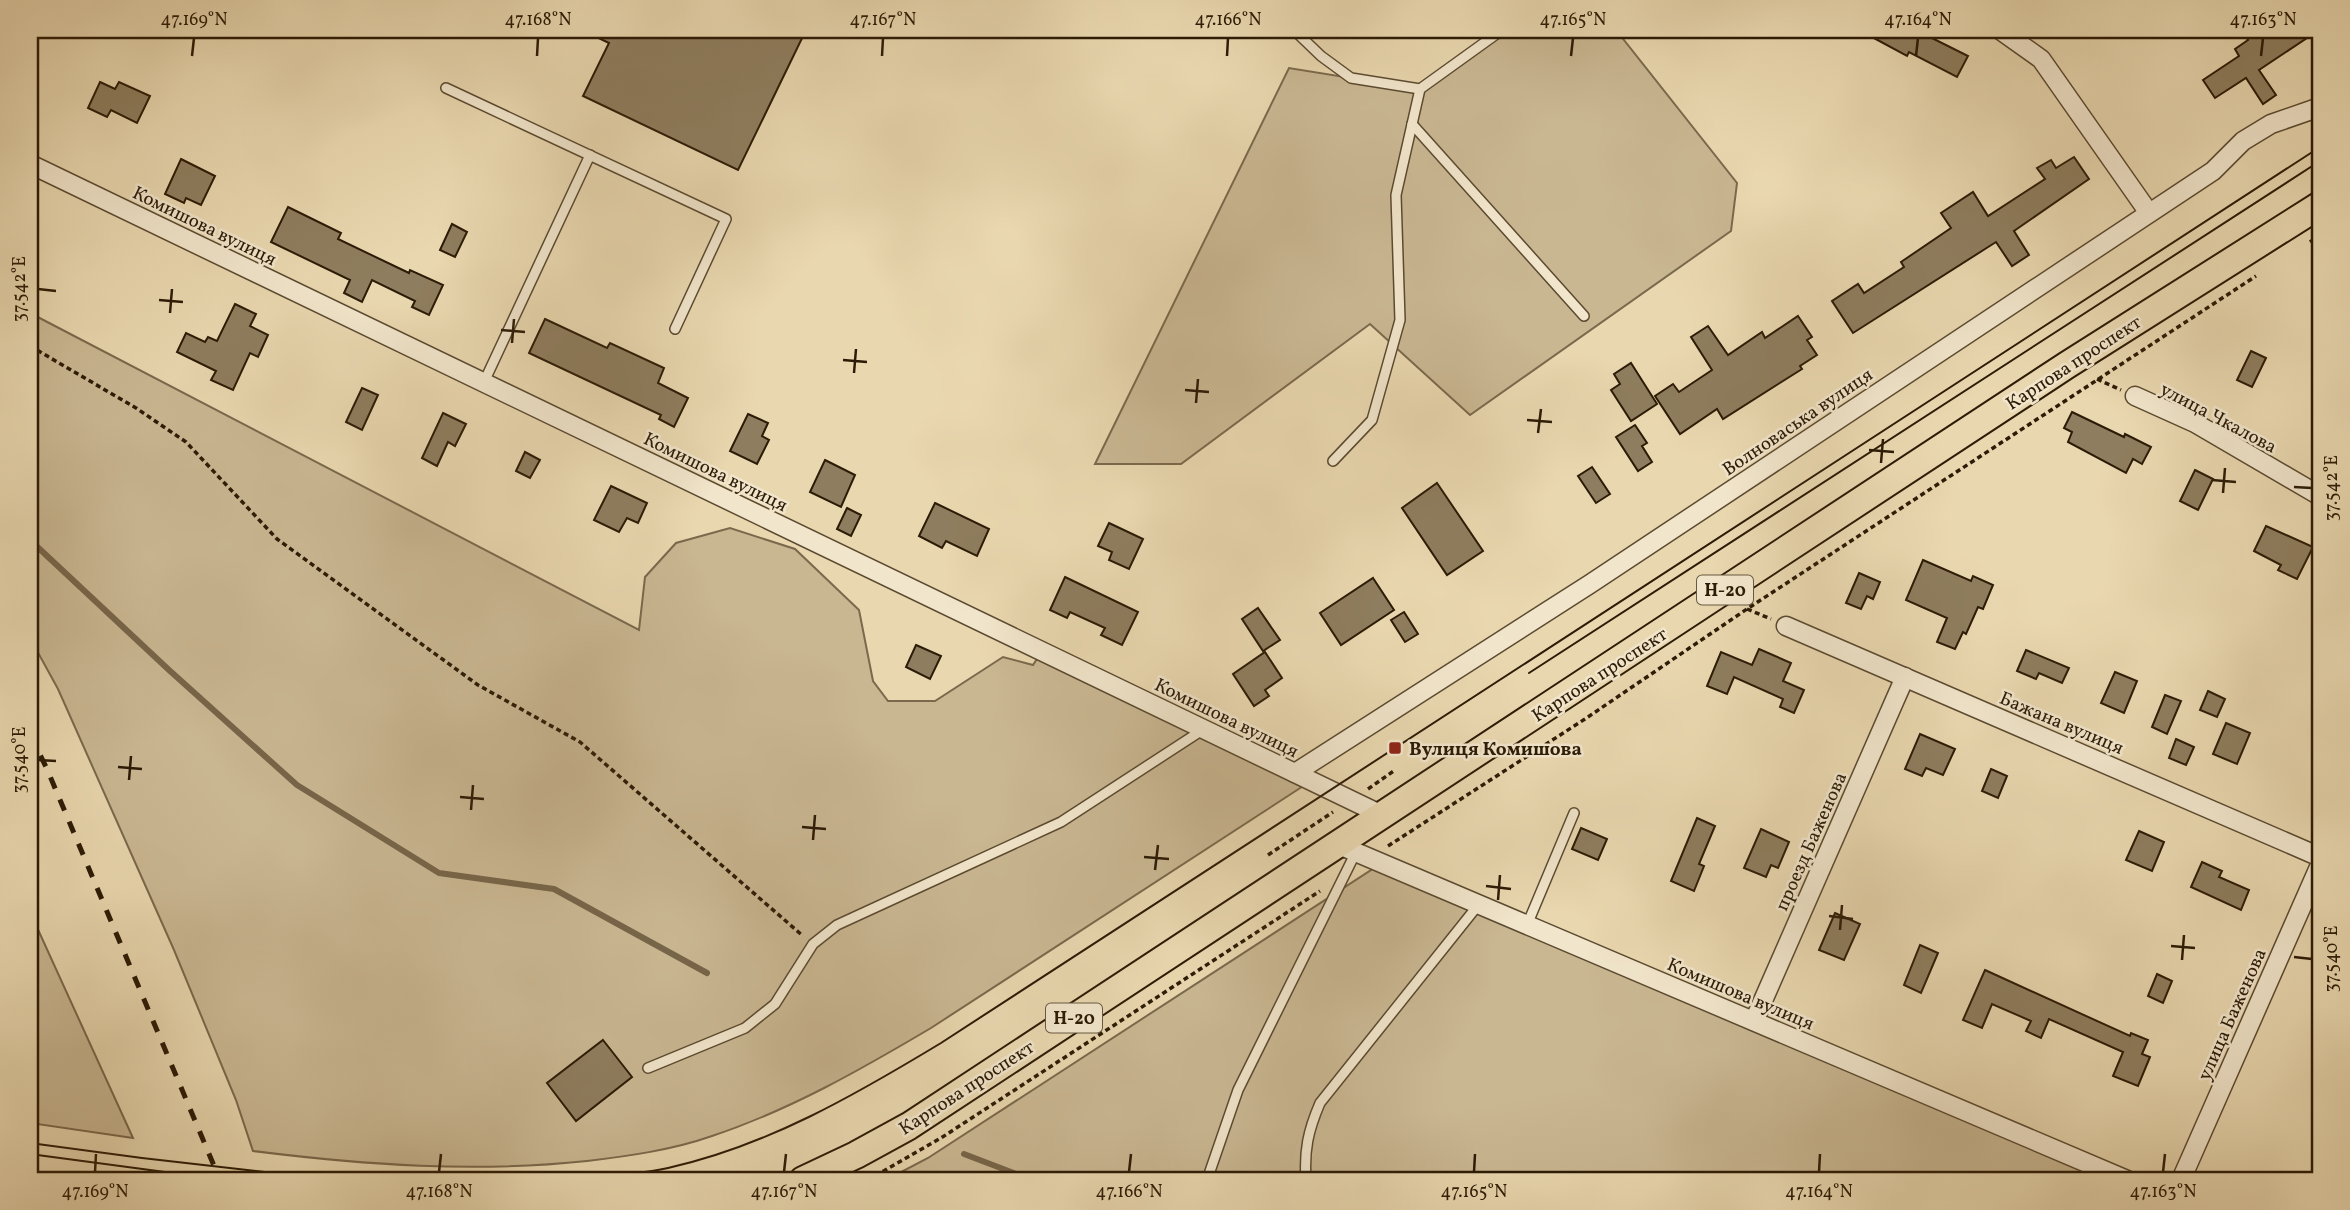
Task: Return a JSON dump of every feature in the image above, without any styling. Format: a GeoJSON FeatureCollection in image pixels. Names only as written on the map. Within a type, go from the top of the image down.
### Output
{"type":"FeatureCollection","features":[{"type":"Feature","properties":{"kind":"main road","name":"Карпова проспект"},"geometry":{"type":"LineString","coordinates":[[803,1180],[909,1126],[1355,851],[1384,816],[2044,381],[2320,205]]}},
{"type":"Feature","properties":{"kind":"street"},"geometry":{"type":"LineString","coordinates":[[2000,30],[2041,59],[2149,213]]}},
{"type":"Feature","properties":{"kind":"street","name":"Волноваська вулиця"},"geometry":{"type":"LineString","coordinates":[[1295,772],[1590,584],[2213,171],[2243,141],[2271,124],[2320,107]]}},
{"type":"Feature","properties":{"kind":"street","name":"Комишова вулиця"},"geometry":{"type":"LineString","coordinates":[[30,164],[1384,816]]}},
{"type":"Feature","properties":{"kind":"street","name":"улица Чкалова"},"geometry":{"type":"LineString","coordinates":[[2135,396],[2195,423],[2320,496]]}},
{"type":"Feature","properties":{"kind":"street","name":"Бажана вулиця"},"geometry":{"type":"LineString","coordinates":[[1786,626],[2320,858]]}},
{"type":"Feature","properties":{"kind":"street","name":"проезд Баженова"},"geometry":{"type":"LineString","coordinates":[[1754,1021],[1905,677]]}},
{"type":"Feature","properties":{"kind":"street","name":"Комишова вулиця"},"geometry":{"type":"LineString","coordinates":[[1355,851],[2127,1180]]}},
{"type":"Feature","properties":{"kind":"street","name":"улица Баженова"},"geometry":{"type":"LineString","coordinates":[[2180,1180],[2320,865]]}},
{"type":"Feature","properties":{"kind":"lane"},"geometry":{"type":"LineString","coordinates":[[1294,30],[1321,57],[1351,78],[1419,89]]}},
{"type":"Feature","properties":{"kind":"lane"},"geometry":{"type":"LineString","coordinates":[[1332,461],[1372,421],[1400,320],[1396,195],[1419,89],[1502,30]]}},
{"type":"Feature","properties":{"kind":"lane"},"geometry":{"type":"LineString","coordinates":[[446,88],[726,219],[675,329]]}},
{"type":"Feature","properties":{"kind":"lane"},"geometry":{"type":"LineString","coordinates":[[1412,124],[1584,316]]}},
{"type":"Feature","properties":{"kind":"lane"},"geometry":{"type":"LineString","coordinates":[[484,382],[590,155]]}},
{"type":"Feature","properties":{"kind":"lane"},"geometry":{"type":"LineString","coordinates":[[648,1068],[745,1028],[775,1004],[813,944],[837,925],[1061,822],[1204,729]]}},
{"type":"Feature","properties":{"kind":"lane"},"geometry":{"type":"LineString","coordinates":[[1527,925],[1574,813]]}},
{"type":"Feature","properties":{"kind":"lane"},"geometry":{"type":"LineString","coordinates":[[1207,1180],[1238,1090],[1355,851]]}},
{"type":"Feature","properties":{"kind":"lane"},"geometry":{"type":"LineString","coordinates":[[1306,1180],[1304,1156],[1309,1128],[1320,1103],[1479,904]]}},
{"type":"Feature","properties":{"kind":"path"},"geometry":{"type":"LineString","coordinates":[[2303,245],[2320,235]]}},
{"type":"Feature","properties":{"kind":"path"},"geometry":{"type":"LineString","coordinates":[[1355,851],[1586,719],[1748,609],[2259,274]]}},
{"type":"Feature","properties":{"kind":"path"},"geometry":{"type":"LineString","coordinates":[[30,346],[135,408],[186,442],[277,539],[478,685],[580,742],[813,944]]}},
{"type":"Feature","properties":{"kind":"path"},"geometry":{"type":"LineString","coordinates":[[2097,379],[2135,396]]}},
{"type":"Feature","properties":{"kind":"path"},"geometry":{"type":"LineString","coordinates":[[1748,609],[1786,626]]}},
{"type":"Feature","properties":{"kind":"path"},"geometry":{"type":"LineString","coordinates":[[1367,789],[1395,770]]}},
{"type":"Feature","properties":{"kind":"path"},"geometry":{"type":"LineString","coordinates":[[1268,855],[1338,809]]}},
{"type":"Feature","properties":{"kind":"path"},"geometry":{"type":"LineString","coordinates":[[868,1180],[941,1138],[1344,875]]}},
{"type":"Feature","properties":{"kind":"path"},"geometry":{"type":"LineString","coordinates":[[63,1178],[80,1180]]}},
{"type":"Feature","properties":{"kind":"shaded area"},"geometry":{"type":"Polygon","coordinates":[[[1502,30],[1616,30],[1737,183],[1731,231],[1470,415],[1370,324],[1181,464],[1095,464],[1289,68],[1419,89],[1502,30]]]}},
{"type":"Feature","properties":{"kind":"shaded area"},"geometry":{"type":"Polygon","coordinates":[[[30,313],[639,630],[645,577],[676,543],[730,528],[795,549],[859,610],[873,681],[888,701],[935,701],[1003,657],[1033,665],[1042,651],[1311,781],[931,1028],[851,1074],[741,1126],[666,1149],[545,1165],[420,1166],[253,1151],[236,1100],[174,950],[58,689],[30,638],[30,313]]]}},
{"type":"Feature","properties":{"kind":"shaded area"},"geometry":{"type":"Polygon","coordinates":[[[1382,863],[2127,1180],[886,1180],[928,1158],[1382,863]]]}},
{"type":"Feature","properties":{"kind":"shaded area"},"geometry":{"type":"Polygon","coordinates":[[[30,912],[133,1138],[30,1123],[30,912]]]}},
{"type":"Feature","properties":{"kind":"building"},"geometry":{"type":"Polygon","coordinates":[[[582,30],[806,30],[738,170],[583,96],[609,43],[582,30]]]}},
{"type":"Feature","properties":{"kind":"building"},"geometry":{"type":"Polygon","coordinates":[[[1859,30],[1916,30],[1968,56],[1957,77],[1909,52],[1907,56],[1859,30]]]}},
{"type":"Feature","properties":{"kind":"building"},"geometry":{"type":"Polygon","coordinates":[[[2241,30],[2319,30],[2259,70],[2276,95],[2263,104],[2246,78],[2215,98],[2203,80],[2239,56],[2235,49],[2248,40],[2241,30]]]}},
{"type":"Feature","properties":{"kind":"building"},"geometry":{"type":"Polygon","coordinates":[[[100,82],[115,89],[119,82],[150,96],[137,123],[111,110],[107,117],[88,108],[100,82]]]}},
{"type":"Feature","properties":{"kind":"building"},"geometry":{"type":"Polygon","coordinates":[[[2074,157],[2089,179],[2014,231],[2029,255],[2012,266],[1996,242],[1853,333],[1832,301],[1858,284],[1864,293],[1904,267],[1901,262],[1951,228],[1941,213],[1973,192],[1988,216],[2045,179],[2037,168],[2051,160],[2056,168],[2074,157]]]}},
{"type":"Feature","properties":{"kind":"building"},"geometry":{"type":"Polygon","coordinates":[[[181,159],[215,176],[201,205],[186,198],[184,203],[165,194],[181,159]]]}},
{"type":"Feature","properties":{"kind":"building"},"geometry":{"type":"Polygon","coordinates":[[[288,207],[341,233],[338,239],[409,273],[410,270],[443,285],[429,315],[412,307],[415,301],[372,280],[362,302],[344,293],[350,280],[271,242],[288,207]]]}},
{"type":"Feature","properties":{"kind":"building"},"geometry":{"type":"Polygon","coordinates":[[[452,224],[467,232],[455,257],[440,250],[452,224]]]}},
{"type":"Feature","properties":{"kind":"building"},"geometry":{"type":"Polygon","coordinates":[[[235,304],[256,314],[250,326],[268,335],[258,357],[250,353],[233,390],[211,380],[216,371],[177,352],[186,333],[205,342],[208,337],[217,341],[235,304]]]}},
{"type":"Feature","properties":{"kind":"building"},"geometry":{"type":"Polygon","coordinates":[[[1798,316],[1812,337],[1807,340],[1817,355],[1800,366],[1802,369],[1723,419],[1717,409],[1680,434],[1655,396],[1673,384],[1679,392],[1712,370],[1691,337],[1708,326],[1728,355],[1762,332],[1765,338],[1798,316]]]}},
{"type":"Feature","properties":{"kind":"building"},"geometry":{"type":"Polygon","coordinates":[[[545,319],[607,348],[610,343],[664,368],[658,383],[688,398],[674,427],[659,419],[661,415],[529,353],[545,319]]]}},
{"type":"Feature","properties":{"kind":"building"},"geometry":{"type":"Polygon","coordinates":[[[2251,351],[2266,358],[2252,387],[2237,380],[2251,351]]]}},
{"type":"Feature","properties":{"kind":"building"},"geometry":{"type":"Polygon","coordinates":[[[1631,363],[1657,404],[1631,421],[1611,390],[1620,384],[1614,374],[1631,363]]]}},
{"type":"Feature","properties":{"kind":"building"},"geometry":{"type":"Polygon","coordinates":[[[362,388],[378,395],[362,430],[346,422],[362,388]]]}},
{"type":"Feature","properties":{"kind":"building"},"geometry":{"type":"Polygon","coordinates":[[[2072,412],[2151,447],[2142,464],[2133,459],[2126,473],[2068,442],[2072,432],[2064,428],[2072,412]]]}},
{"type":"Feature","properties":{"kind":"building"},"geometry":{"type":"Polygon","coordinates":[[[443,413],[466,424],[455,446],[448,442],[437,466],[422,458],[443,413]]]}},
{"type":"Feature","properties":{"kind":"building"},"geometry":{"type":"Polygon","coordinates":[[[748,414],[768,423],[762,436],[769,440],[757,464],[730,451],[748,414]]]}},
{"type":"Feature","properties":{"kind":"building"},"geometry":{"type":"Polygon","coordinates":[[[1635,425],[1647,443],[1642,446],[1652,462],[1638,471],[1616,437],[1635,425]]]}},
{"type":"Feature","properties":{"kind":"building"},"geometry":{"type":"Polygon","coordinates":[[[525,452],[540,460],[530,478],[516,471],[525,452]]]}},
{"type":"Feature","properties":{"kind":"building"},"geometry":{"type":"Polygon","coordinates":[[[825,460],[855,475],[841,507],[810,492],[825,460]]]}},
{"type":"Feature","properties":{"kind":"building"},"geometry":{"type":"Polygon","coordinates":[[[1592,467],[1610,494],[1596,503],[1578,476],[1592,467]]]}},
{"type":"Feature","properties":{"kind":"building"},"geometry":{"type":"Polygon","coordinates":[[[2195,470],[2213,479],[2198,510],[2180,501],[2195,470]]]}},
{"type":"Feature","properties":{"kind":"building"},"geometry":{"type":"Polygon","coordinates":[[[1437,483],[1483,551],[1447,575],[1402,508],[1437,483]]]}},
{"type":"Feature","properties":{"kind":"building"},"geometry":{"type":"Polygon","coordinates":[[[611,486],[647,503],[638,523],[627,518],[619,532],[594,520],[611,486]]]}},
{"type":"Feature","properties":{"kind":"building"},"geometry":{"type":"Polygon","coordinates":[[[935,503],[989,529],[977,556],[946,541],[942,548],[919,536],[935,503]]]}},
{"type":"Feature","properties":{"kind":"building"},"geometry":{"type":"Polygon","coordinates":[[[847,508],[861,515],[851,536],[837,529],[847,508]]]}},
{"type":"Feature","properties":{"kind":"building"},"geometry":{"type":"Polygon","coordinates":[[[1109,523],[1143,539],[1129,569],[1109,560],[1112,552],[1098,546],[1109,523]]]}},
{"type":"Feature","properties":{"kind":"building"},"geometry":{"type":"Polygon","coordinates":[[[2266,526],[2313,547],[2297,579],[2278,570],[2281,565],[2254,551],[2266,526]]]}},
{"type":"Feature","properties":{"kind":"building"},"geometry":{"type":"Polygon","coordinates":[[[1923,560],[1971,581],[1973,576],[1993,585],[1983,609],[1978,607],[1966,634],[1963,632],[1955,649],[1937,642],[1947,618],[1906,600],[1923,560]]]}},
{"type":"Feature","properties":{"kind":"building"},"geometry":{"type":"Polygon","coordinates":[[[1859,573],[1880,582],[1873,599],[1867,596],[1861,609],[1846,603],[1859,573]]]}},
{"type":"Feature","properties":{"kind":"building"},"geometry":{"type":"Polygon","coordinates":[[[1065,577],[1138,612],[1122,645],[1101,635],[1105,628],[1070,612],[1067,618],[1050,610],[1065,577]]]}},
{"type":"Feature","properties":{"kind":"building"},"geometry":{"type":"Polygon","coordinates":[[[1373,578],[1394,610],[1341,645],[1320,613],[1373,578]]]}},
{"type":"Feature","properties":{"kind":"building"},"geometry":{"type":"Polygon","coordinates":[[[1258,608],[1280,640],[1263,651],[1242,619],[1258,608]]]}},
{"type":"Feature","properties":{"kind":"building"},"geometry":{"type":"Polygon","coordinates":[[[1404,612],[1418,634],[1405,642],[1391,620],[1404,612]]]}},
{"type":"Feature","properties":{"kind":"building"},"geometry":{"type":"Polygon","coordinates":[[[916,645],[941,656],[930,679],[906,667],[916,645]]]}},
{"type":"Feature","properties":{"kind":"building"},"geometry":{"type":"Polygon","coordinates":[[[1759,649],[1791,663],[1783,681],[1804,690],[1794,713],[1780,707],[1783,699],[1734,677],[1727,694],[1707,686],[1721,652],[1752,665],[1759,649]]]}},
{"type":"Feature","properties":{"kind":"building"},"geometry":{"type":"Polygon","coordinates":[[[2026,650],[2069,668],[2062,683],[2039,673],[2036,679],[2017,671],[2026,650]]]}},
{"type":"Feature","properties":{"kind":"building"},"geometry":{"type":"Polygon","coordinates":[[[1265,652],[1282,678],[1265,690],[1269,696],[1254,706],[1233,674],[1265,652]]]}},
{"type":"Feature","properties":{"kind":"building"},"geometry":{"type":"Polygon","coordinates":[[[2115,672],[2137,681],[2124,713],[2101,703],[2115,672]]]}},
{"type":"Feature","properties":{"kind":"building"},"geometry":{"type":"Polygon","coordinates":[[[2208,691],[2225,699],[2217,717],[2200,710],[2208,691]]]}},
{"type":"Feature","properties":{"kind":"building"},"geometry":{"type":"Polygon","coordinates":[[[2165,695],[2181,701],[2167,734],[2152,727],[2165,695]]]}},
{"type":"Feature","properties":{"kind":"building"},"geometry":{"type":"Polygon","coordinates":[[[2226,723],[2250,733],[2237,764],[2213,754],[2226,723]]]}},
{"type":"Feature","properties":{"kind":"building"},"geometry":{"type":"Polygon","coordinates":[[[1920,734],[1955,749],[1943,775],[1926,768],[1922,776],[1905,769],[1920,734]]]}},
{"type":"Feature","properties":{"kind":"building"},"geometry":{"type":"Polygon","coordinates":[[[2176,739],[2194,747],[2186,765],[2169,758],[2176,739]]]}},
{"type":"Feature","properties":{"kind":"building"},"geometry":{"type":"Polygon","coordinates":[[[1991,769],[2007,776],[1998,798],[1982,791],[1991,769]]]}},
{"type":"Feature","properties":{"kind":"building"},"geometry":{"type":"Polygon","coordinates":[[[1697,818],[1715,826],[1699,864],[1704,866],[1694,891],[1671,881],[1697,818]]]}},
{"type":"Feature","properties":{"kind":"building"},"geometry":{"type":"Polygon","coordinates":[[[1581,828],[1607,839],[1598,860],[1572,849],[1581,828]]]}},
{"type":"Feature","properties":{"kind":"building"},"geometry":{"type":"Polygon","coordinates":[[[1761,829],[1789,842],[1778,868],[1771,865],[1766,877],[1744,868],[1761,829]]]}},
{"type":"Feature","properties":{"kind":"building"},"geometry":{"type":"Polygon","coordinates":[[[2139,831],[2164,842],[2152,871],[2126,860],[2139,831]]]}},
{"type":"Feature","properties":{"kind":"building"},"geometry":{"type":"Polygon","coordinates":[[[2202,862],[2222,871],[2219,877],[2249,890],[2241,910],[2191,887],[2202,862]]]}},
{"type":"Feature","properties":{"kind":"building"},"geometry":{"type":"Polygon","coordinates":[[[1835,913],[1860,924],[1844,960],[1819,950],[1835,913]]]}},
{"type":"Feature","properties":{"kind":"building"},"geometry":{"type":"Polygon","coordinates":[[[1920,945],[1938,953],[1921,993],[1904,985],[1920,945]]]}},
{"type":"Feature","properties":{"kind":"building"},"geometry":{"type":"Polygon","coordinates":[[[1985,970],[2130,1036],[2131,1033],[2148,1040],[2142,1054],[2150,1057],[2138,1086],[2113,1076],[2123,1052],[2049,1019],[2041,1038],[2026,1031],[2031,1021],[1992,1004],[1982,1028],[1963,1020],[1985,970]]]}},
{"type":"Feature","properties":{"kind":"building"},"geometry":{"type":"Polygon","coordinates":[[[2157,974],[2172,981],[2163,1003],[2148,996],[2157,974]]]}},
{"type":"Feature","properties":{"kind":"building"},"geometry":{"type":"Polygon","coordinates":[[[603,1040],[632,1077],[576,1121],[547,1083],[603,1040]]]}},
{"type":"Feature","properties":{"kind":"waterway"},"geometry":{"type":"LineString","coordinates":[[30,540],[297,785],[439,873],[554,889],[707,973]]}},
{"type":"Feature","properties":{"kind":"waterway"},"geometry":{"type":"LineString","coordinates":[[964,1154],[1032,1180]]}},
{"type":"Feature","properties":{"kind":"tram line"},"geometry":{"type":"LineString","coordinates":[[578,1180],[668,1168],[740,1147],[843,1100],[909,1062],[2320,147]]}},
{"type":"Feature","properties":{"kind":"tram line"},"geometry":{"type":"LineString","coordinates":[[1529,673],[2320,161]]}},
{"type":"Feature","properties":{"kind":"tram line"},"geometry":{"type":"LineString","coordinates":[[30,1143],[334,1180]]}},
{"type":"Feature","properties":{"kind":"tram line"},"geometry":{"type":"LineString","coordinates":[[30,1154],[225,1180]]}},
{"type":"Feature","properties":{"kind":"railway"},"geometry":{"type":"LineString","coordinates":[[30,734],[220,1180]]}},
{"type":"Feature","properties":{"kind":"place","name":"Вулиця Комишова"},"geometry":{"type":"Point","coordinates":[1395,748]}}]}
